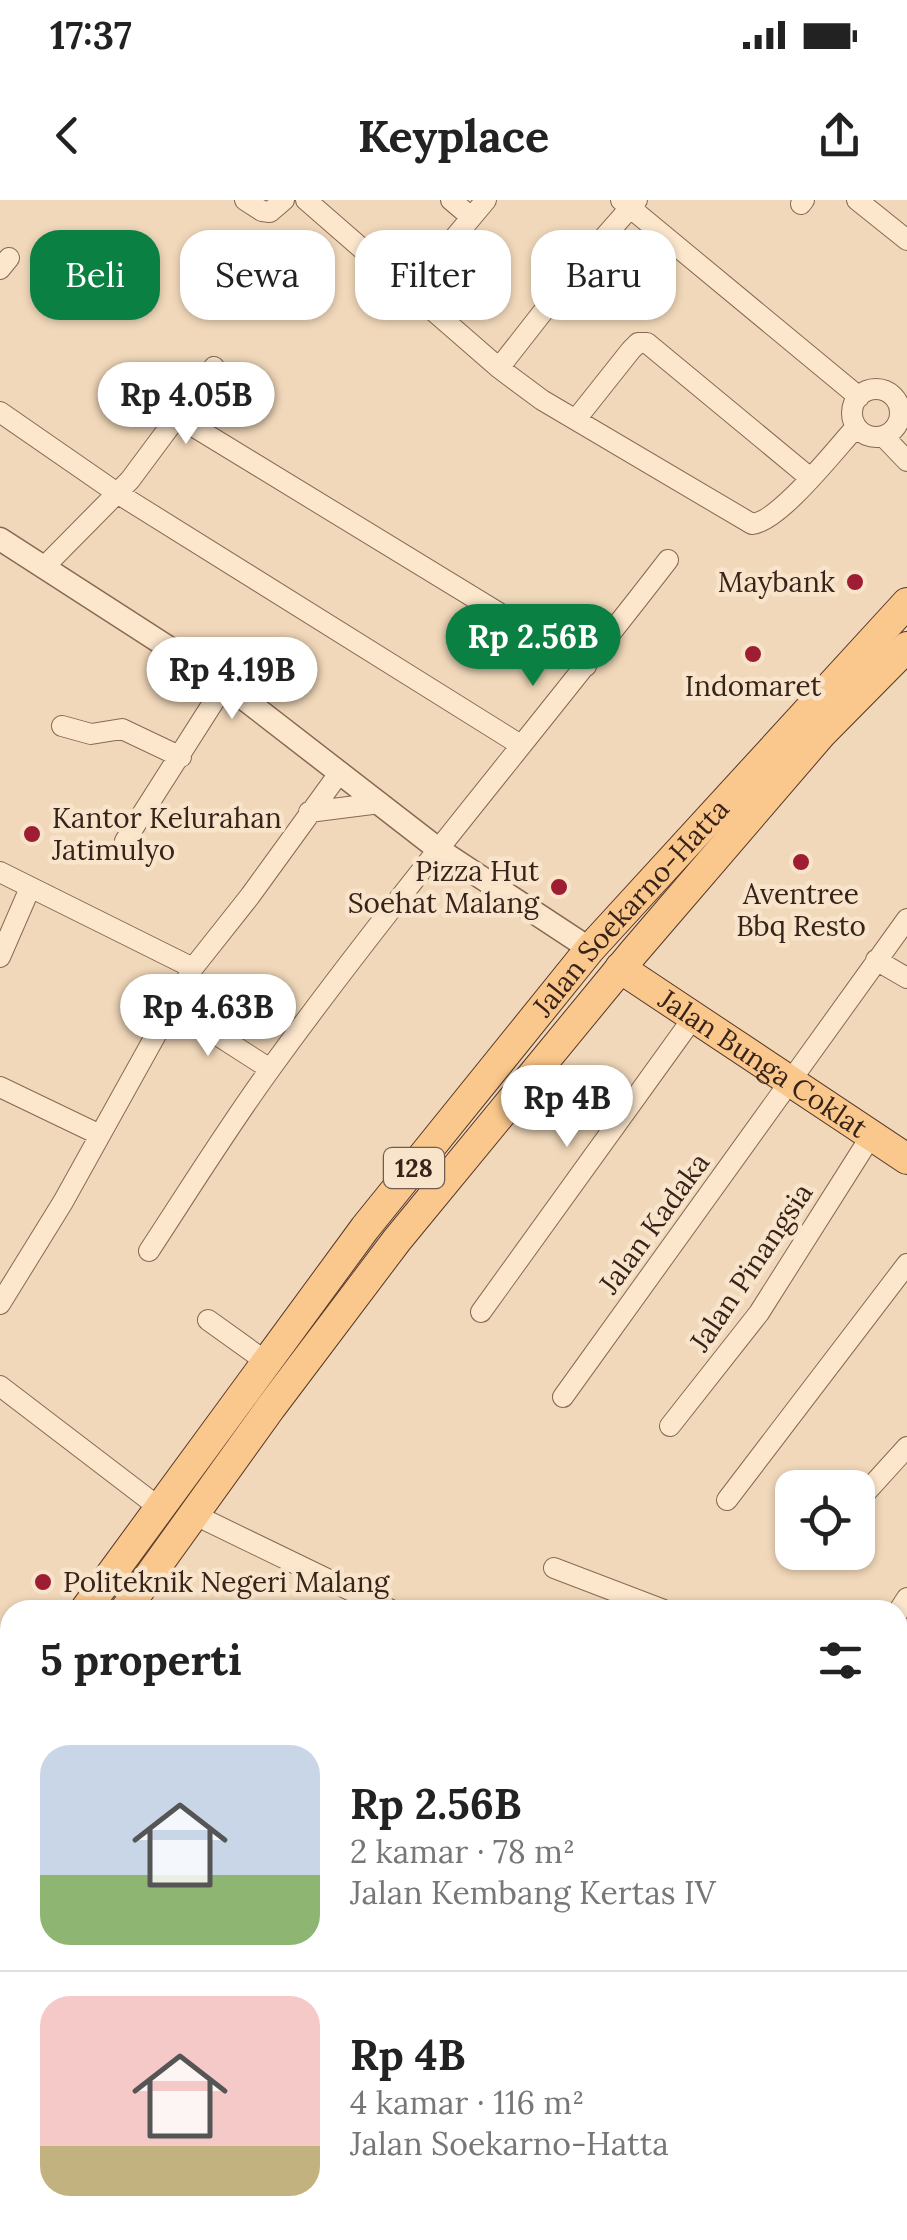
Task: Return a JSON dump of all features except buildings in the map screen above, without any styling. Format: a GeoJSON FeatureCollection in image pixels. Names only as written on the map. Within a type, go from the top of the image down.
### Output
{"type":"FeatureCollection","features":[{"type":"Feature","properties":{"kind":"main road","name":"Jalan Soekarno-Hatta"},"geometry":{"type":"LineString","coordinates":[[133,1600],[193,1514],[259,1400],[268,1363],[365,1228],[590,949],[907,602]]}},
{"type":"Feature","properties":{"kind":"main road","name":"Jalan Soekarno-Hatta"},"geometry":{"type":"LineString","coordinates":[[93,1600],[161,1509],[397,1240],[620,968],[821,734],[907,647]]}},
{"type":"Feature","properties":{"kind":"main road","name":"Jalan Bunga Coklat"},"geometry":{"type":"LineString","coordinates":[[620,968],[907,1159]]}},
{"type":"Feature","properties":{"kind":"street"},"geometry":{"type":"LineString","coordinates":[[245,200],[270,212],[284,200]]}},
{"type":"Feature","properties":{"kind":"street"},"geometry":{"type":"LineString","coordinates":[[306,200],[355,242]]}},
{"type":"Feature","properties":{"kind":"street"},"geometry":{"type":"LineString","coordinates":[[451,200],[470,217]]}},
{"type":"Feature","properties":{"kind":"street"},"geometry":{"type":"LineString","coordinates":[[459,230],[486,200]]}},
{"type":"Feature","properties":{"kind":"street"},"geometry":{"type":"LineString","coordinates":[[858,200],[901,234]]}},
{"type":"Feature","properties":{"kind":"street"},"geometry":{"type":"LineString","coordinates":[[889,200],[901,234]]}},
{"type":"Feature","properties":{"kind":"street"},"geometry":{"type":"LineString","coordinates":[[499,368],[629,202],[859,396]]}},
{"type":"Feature","properties":{"kind":"street"},"geometry":{"type":"LineString","coordinates":[[444,320],[542,400],[752,524],[765,522],[781,511],[856,427]]}},
{"type":"Feature","properties":{"kind":"street"},"geometry":{"type":"LineString","coordinates":[[576,418],[630,350],[638,343],[647,343],[809,477]]}},
{"type":"Feature","properties":{"kind":"street"},"geometry":{"type":"LineString","coordinates":[[44,567],[118,493],[214,367]]}},
{"type":"Feature","properties":{"kind":"street"},"geometry":{"type":"LineString","coordinates":[[876,390],[900,391],[898,407],[903,422],[884,436],[867,436],[856,427],[852,414],[859,396],[876,390]]}},
{"type":"Feature","properties":{"kind":"street"},"geometry":{"type":"LineString","coordinates":[[0,412],[118,493],[519,744]]}},
{"type":"Feature","properties":{"kind":"street"},"geometry":{"type":"LineString","coordinates":[[178,417],[586,666]]}},
{"type":"Feature","properties":{"kind":"street"},"geometry":{"type":"LineString","coordinates":[[884,436],[907,461]]}},
{"type":"Feature","properties":{"kind":"street"},"geometry":{"type":"LineString","coordinates":[[0,539],[225,684],[438,849],[590,949]]}},
{"type":"Feature","properties":{"kind":"street"},"geometry":{"type":"LineString","coordinates":[[149,1252],[270,1069],[519,744],[668,560]]}},
{"type":"Feature","properties":{"kind":"street"},"geometry":{"type":"LineString","coordinates":[[125,841],[225,684]]}},
{"type":"Feature","properties":{"kind":"street"},"geometry":{"type":"LineString","coordinates":[[62,726],[91,734],[122,728],[181,757]]}},
{"type":"Feature","properties":{"kind":"street"},"geometry":{"type":"LineString","coordinates":[[0,1304],[18,1279],[192,968],[340,772]]}},
{"type":"Feature","properties":{"kind":"street"},"geometry":{"type":"LineString","coordinates":[[309,812],[380,803]]}},
{"type":"Feature","properties":{"kind":"street"},"geometry":{"type":"LineString","coordinates":[[0,872],[192,968]]}},
{"type":"Feature","properties":{"kind":"street"},"geometry":{"type":"LineString","coordinates":[[0,957],[30,888]]}},
{"type":"Feature","properties":{"kind":"street","name":"Jalan Kadaka"},"geometry":{"type":"LineString","coordinates":[[563,1398],[907,919]]}},
{"type":"Feature","properties":{"kind":"street"},"geometry":{"type":"LineString","coordinates":[[876,960],[907,978]]}},
{"type":"Feature","properties":{"kind":"street"},"geometry":{"type":"LineString","coordinates":[[172,1006],[270,1069]]}},
{"type":"Feature","properties":{"kind":"street"},"geometry":{"type":"LineString","coordinates":[[481,1312],[693,1018]]}},
{"type":"Feature","properties":{"kind":"street"},"geometry":{"type":"LineString","coordinates":[[0,1087],[100,1135]]}},
{"type":"Feature","properties":{"kind":"street","name":"Jalan Pinangsia"},"geometry":{"type":"LineString","coordinates":[[670,1426],[759,1313],[872,1136]]}},
{"type":"Feature","properties":{"kind":"street"},"geometry":{"type":"LineString","coordinates":[[727,1500],[907,1264]]}},
{"type":"Feature","properties":{"kind":"street"},"geometry":{"type":"LineString","coordinates":[[208,1320],[268,1363]]}},
{"type":"Feature","properties":{"kind":"street"},"geometry":{"type":"LineString","coordinates":[[0,1386],[161,1509]]}},
{"type":"Feature","properties":{"kind":"street"},"geometry":{"type":"LineString","coordinates":[[875,1482],[907,1447]]}},
{"type":"Feature","properties":{"kind":"street"},"geometry":{"type":"LineString","coordinates":[[193,1514],[370,1600]]}},
{"type":"Feature","properties":{"kind":"street"},"geometry":{"type":"LineString","coordinates":[[554,1568],[638,1600]]}},
{"type":"Feature","properties":{"kind":"place","name":"Maybank"},"geometry":{"type":"Point","coordinates":[855,582]}},
{"type":"Feature","properties":{"kind":"place","name":"Indomaret"},"geometry":{"type":"Point","coordinates":[753,654]}},
{"type":"Feature","properties":{"kind":"place","name":"Kantor Kelurahan Jatimulyo"},"geometry":{"type":"Point","coordinates":[32,834]}},
{"type":"Feature","properties":{"kind":"place","name":"Aventree Bbq Resto"},"geometry":{"type":"Point","coordinates":[801,862]}},
{"type":"Feature","properties":{"kind":"place","name":"Pizza Hut Soehat Malang"},"geometry":{"type":"Point","coordinates":[559,887]}},
{"type":"Feature","properties":{"kind":"place","name":"Politeknik Negeri Malang"},"geometry":{"type":"Point","coordinates":[43,1582]}}]}
